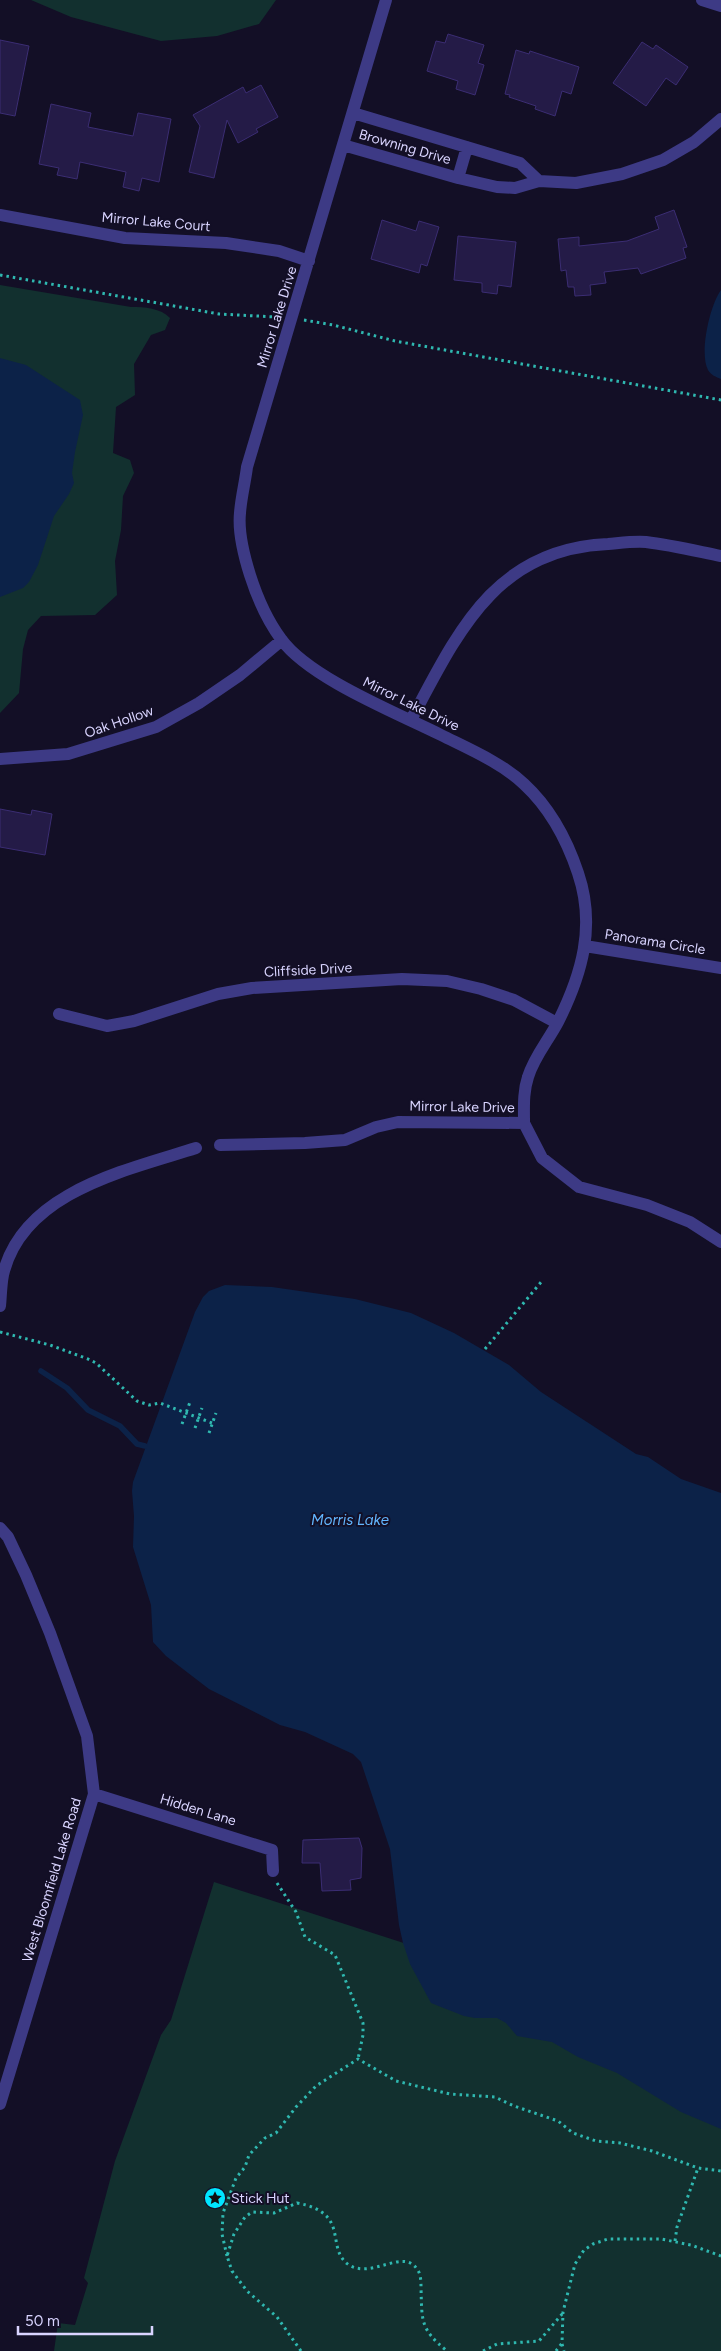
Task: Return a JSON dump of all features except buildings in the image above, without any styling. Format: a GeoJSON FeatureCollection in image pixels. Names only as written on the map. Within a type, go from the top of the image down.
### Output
{"type":"FeatureCollection","features":[{"type":"Feature","properties":{"kind":"street","name":"Mirror Lake Drive"},"geometry":{"type":"LineString","coordinates":[[220,1145],[305,1144],[344,1140],[376,1127],[398,1122],[524,1123],[524,1094],[528,1076],[542,1045],[557,1023],[576,980],[588,926],[587,912],[578,874],[563,837],[547,810],[524,783],[495,763],[350,691],[311,667],[282,640],[255,591],[245,558],[240,515],[247,468],[386,0]]}},
{"type":"Feature","properties":{"kind":"street"},"geometry":{"type":"LineString","coordinates":[[702,0],[721,6]]}},
{"type":"Feature","properties":{"kind":"street","name":"Browning Drive"},"geometry":{"type":"LineString","coordinates":[[353,113],[520,163],[539,180]]}},
{"type":"Feature","properties":{"kind":"street","name":"Browning Drive"},"geometry":{"type":"LineString","coordinates":[[343,145],[458,178],[497,187],[515,188],[539,180],[576,182],[622,174],[671,156],[694,142],[721,119]]}},
{"type":"Feature","properties":{"kind":"street","name":"Browning Drive"},"geometry":{"type":"LineString","coordinates":[[458,178],[467,147]]}},
{"type":"Feature","properties":{"kind":"street","name":"Mirror Lake Court"},"geometry":{"type":"LineString","coordinates":[[0,215],[125,238],[226,243],[278,251],[309,261]]}},
{"type":"Feature","properties":{"kind":"street"},"geometry":{"type":"LineString","coordinates":[[411,720],[468,619],[498,586],[532,563],[581,545],[644,542],[721,556]]}},
{"type":"Feature","properties":{"kind":"street","name":"Oak Hollow"},"geometry":{"type":"LineString","coordinates":[[0,759],[68,754],[156,728],[216,692],[282,640]]}},
{"type":"Feature","properties":{"kind":"street","name":"Panorama Circle"},"geometry":{"type":"LineString","coordinates":[[585,946],[721,968]]}},
{"type":"Feature","properties":{"kind":"street","name":"Cliffside Drive"},"geometry":{"type":"LineString","coordinates":[[59,1014],[107,1026],[134,1021],[218,994],[252,988],[402,979],[447,981],[481,988],[514,1000],[557,1023]]}},
{"type":"Feature","properties":{"kind":"street"},"geometry":{"type":"LineString","coordinates":[[524,1123],[542,1158],[579,1187],[647,1205],[690,1222],[721,1242]]}},
{"type":"Feature","properties":{"kind":"street"},"geometry":{"type":"LineString","coordinates":[[0,1306],[3,1275],[17,1242],[40,1216],[78,1188],[196,1148]]}},
{"type":"Feature","properties":{"kind":"street","name":"West Bloomfield Lake Road"},"geometry":{"type":"LineString","coordinates":[[0,1528],[8,1537],[26,1575],[50,1633],[87,1736],[94,1794],[0,2104]]}},
{"type":"Feature","properties":{"kind":"street","name":"Hidden Lane"},"geometry":{"type":"LineString","coordinates":[[94,1794],[272,1850],[273,1871]]}},
{"type":"Feature","properties":{"kind":"path"},"geometry":{"type":"LineString","coordinates":[[0,275],[219,314],[279,317]]}},
{"type":"Feature","properties":{"kind":"path"},"geometry":{"type":"LineString","coordinates":[[300,319],[333,325],[405,343],[721,400]]}},
{"type":"Feature","properties":{"kind":"path"},"geometry":{"type":"LineString","coordinates":[[485,1349],[542,1281]]}},
{"type":"Feature","properties":{"kind":"path"},"geometry":{"type":"LineString","coordinates":[[0,1332],[50,1345],[88,1359],[96,1363],[136,1401],[149,1405],[160,1403],[212,1423]]}},
{"type":"Feature","properties":{"kind":"path"},"geometry":{"type":"LineString","coordinates":[[182,1424],[190,1402]]}},
{"type":"Feature","properties":{"kind":"path"},"geometry":{"type":"LineString","coordinates":[[195,1428],[202,1408]]}},
{"type":"Feature","properties":{"kind":"path"},"geometry":{"type":"LineString","coordinates":[[209,1433],[216,1413]]}},
{"type":"Feature","properties":{"kind":"path"},"geometry":{"type":"LineString","coordinates":[[273,1871],[278,1886],[296,1912],[305,1937],[335,1955],[363,2023],[364,2035],[358,2060],[316,2086],[296,2107],[276,2133],[265,2138],[249,2155],[245,2167],[236,2178],[223,2213],[222,2234],[232,2271],[242,2284],[277,2318],[301,2351]]}},
{"type":"Feature","properties":{"kind":"path"},"geometry":{"type":"LineString","coordinates":[[358,2060],[396,2081],[450,2094],[495,2097],[514,2106],[558,2120],[573,2133],[596,2141],[620,2143],[652,2151],[698,2168],[721,2171]]}},
{"type":"Feature","properties":{"kind":"path"},"geometry":{"type":"LineString","coordinates":[[675,2241],[677,2227],[698,2168]]}},
{"type":"Feature","properties":{"kind":"path"},"geometry":{"type":"LineString","coordinates":[[227,2256],[240,2223],[252,2212],[274,2213],[297,2203],[323,2211],[334,2228],[343,2260],[350,2266],[363,2270],[403,2261],[414,2265],[418,2270],[422,2322],[431,2338],[447,2351]]}},
{"type":"Feature","properties":{"kind":"path"},"geometry":{"type":"LineString","coordinates":[[564,2351],[562,2343],[564,2312],[575,2264],[584,2250],[593,2244],[608,2239],[675,2241],[721,2256]]}},
{"type":"Feature","properties":{"kind":"path"},"geometry":{"type":"LineString","coordinates":[[483,2351],[497,2344],[539,2341],[554,2320],[564,2312]]}},
{"type":"Feature","properties":{"kind":"path"},"geometry":{"type":"LineString","coordinates":[[556,2351],[562,2343]]}},
{"type":"Feature","properties":{"kind":"green space"},"geometry":{"type":"Polygon","coordinates":[[[31,0],[276,0],[259,24],[217,36],[161,41],[71,17],[31,0]]]}},
{"type":"Feature","properties":{"kind":"green space"},"geometry":{"type":"Polygon","coordinates":[[[0,285],[152,309],[162,312],[170,318],[165,330],[151,335],[134,364],[135,395],[116,407],[113,453],[130,460],[134,473],[123,496],[121,530],[115,561],[117,595],[95,615],[41,616],[28,630],[23,649],[19,693],[0,713],[0,285]]]}},
{"type":"Feature","properties":{"kind":"green space"},"geometry":{"type":"Polygon","coordinates":[[[214,1882],[721,2045],[721,2351],[54,2351],[58,2323],[75,2325],[88,2283],[84,2278],[115,2161],[161,2035],[171,2020],[214,1882]]]}},
{"type":"Feature","properties":{"kind":"water"},"geometry":{"type":"Polygon","coordinates":[[[721,290],[721,379],[712,375],[708,370],[705,341],[713,306],[721,290]]]}},
{"type":"Feature","properties":{"kind":"water"},"geometry":{"type":"Polygon","coordinates":[[[0,358],[26,365],[80,400],[83,415],[72,473],[74,483],[54,516],[38,565],[29,582],[23,588],[0,597],[0,358]]]}},
{"type":"Feature","properties":{"kind":"water","name":"Morris Lake"},"geometry":{"type":"Polygon","coordinates":[[[225,1285],[272,1287],[355,1299],[411,1313],[454,1333],[509,1365],[541,1392],[636,1454],[648,1457],[681,1479],[721,1493],[721,2129],[681,2112],[617,2073],[578,2057],[552,2042],[517,2036],[506,2023],[497,2018],[464,2016],[431,2003],[410,1964],[403,1943],[390,1849],[361,1762],[353,1754],[305,1732],[280,1725],[209,1689],[166,1656],[153,1642],[151,1605],[133,1547],[133,1482],[195,1312],[203,1297],[209,1291],[225,1285]]]}},
{"type":"Feature","properties":{"kind":"waterway"},"geometry":{"type":"LineString","coordinates":[[41,1371],[67,1388],[88,1410],[120,1426],[137,1444],[145,1446]]}},
{"type":"Feature","properties":{"kind":"place","name":"Stick Hut"},"geometry":{"type":"Point","coordinates":[215,2198]}}]}
